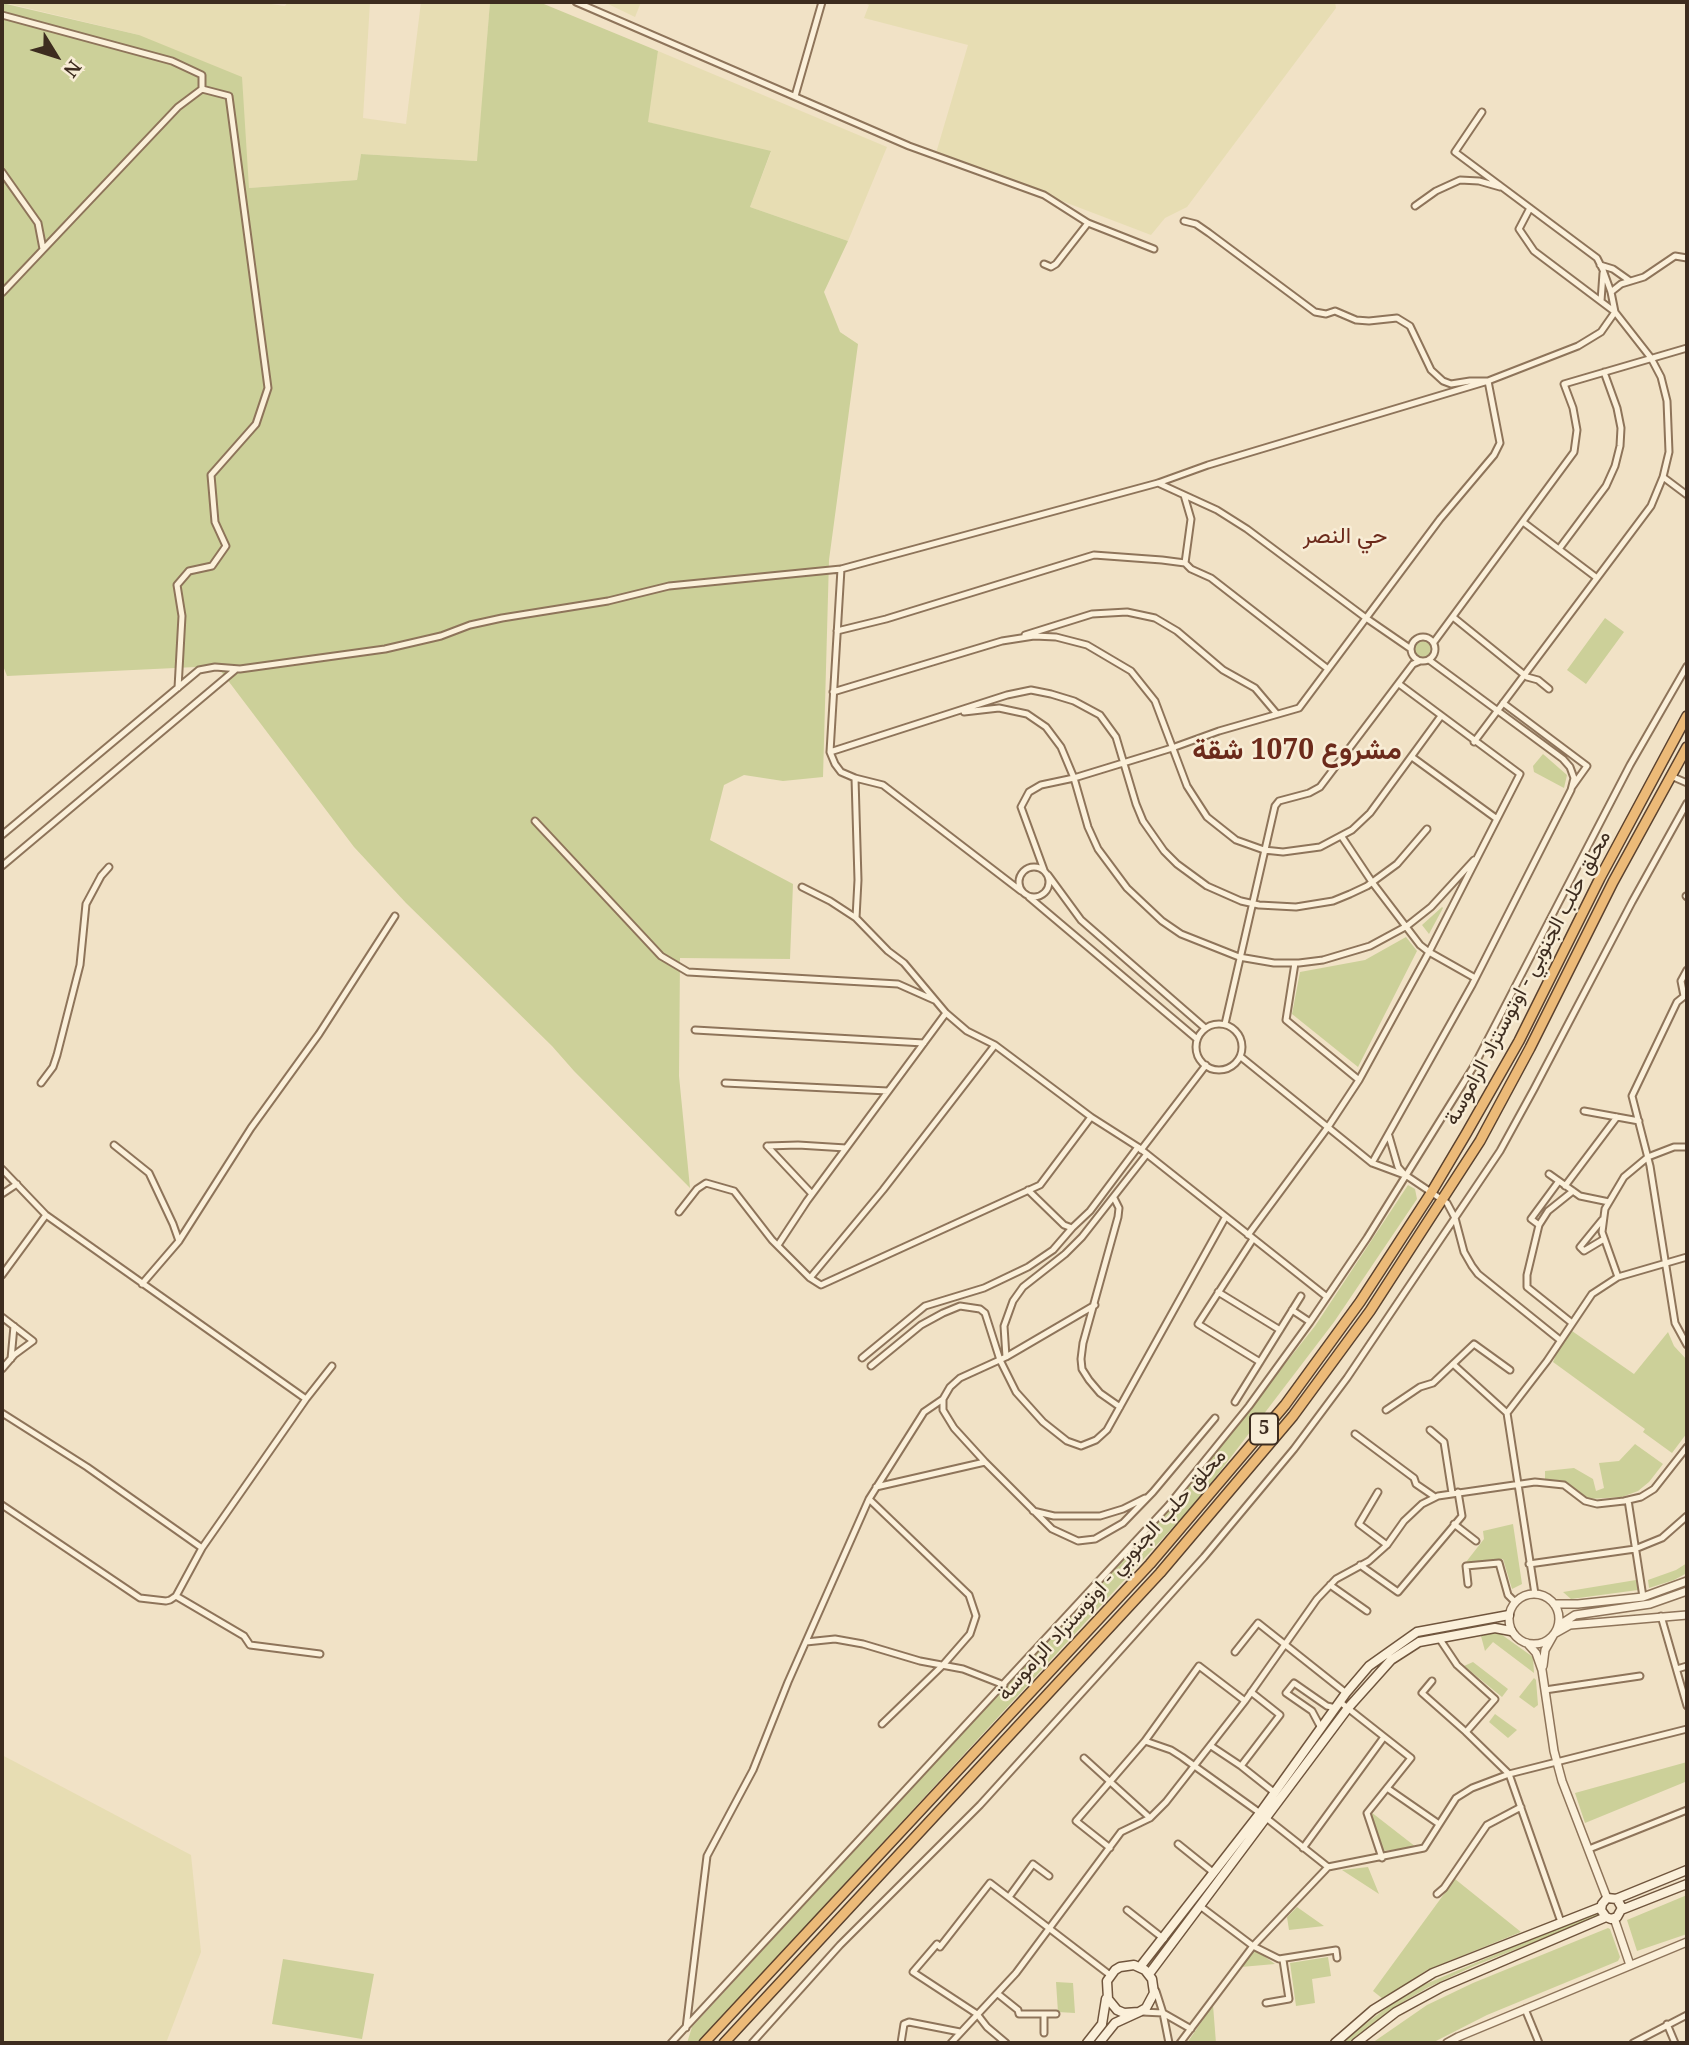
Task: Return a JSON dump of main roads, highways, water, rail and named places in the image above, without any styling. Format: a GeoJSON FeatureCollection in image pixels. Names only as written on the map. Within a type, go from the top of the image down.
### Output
{"type":"FeatureCollection","features":[{"type":"Feature","properties":{"kind":"highway","name":"محلق حلب الجنوبي - اوتوستراد الراموسة"},"geometry":{"type":"LineString","coordinates":[[704,2043],[1150,1564],[1284,1405],[1360,1302],[1432,1193],[1519,1041],[1600,878],[1687,716]]}},
{"type":"Feature","properties":{"kind":"highway","name":"محلق حلب الجنوبي - اوتوستراد الراموسة"},"geometry":{"type":"LineString","coordinates":[[723,2043],[1150,1583],[1293,1416],[1370,1311],[1480,1141],[1613,882],[1687,747]]}},
{"type":"Feature","properties":{"kind":"main road"},"geometry":{"type":"LineString","coordinates":[[1140,1967],[1214,1872],[1264,1816],[1275,1793],[1346,1693],[1369,1666],[1417,1632],[1509,1615]]}},
{"type":"Feature","properties":{"kind":"main road"},"geometry":{"type":"LineString","coordinates":[[1149,1974],[1264,1816],[1348,1708],[1391,1660],[1419,1642],[1495,1628],[1511,1630]]}},
{"type":"Feature","properties":{"kind":"main road"},"geometry":{"type":"LineString","coordinates":[[1335,2043],[1373,2010],[1433,1973],[1687,1870]]}},
{"type":"Feature","properties":{"kind":"main road"},"geometry":{"type":"LineString","coordinates":[[1356,2043],[1396,2012],[1442,1987],[1687,1884]]}},
{"type":"Feature","properties":{"kind":"main road"},"geometry":{"type":"LineString","coordinates":[[1612,1899],[1621,1904],[1621,1910]]}},
{"type":"Feature","properties":{"kind":"main road"},"geometry":{"type":"LineString","coordinates":[[1601,1906],[1602,1914],[1610,1918]]}},
{"type":"Feature","properties":{"kind":"main road"},"geometry":{"type":"LineString","coordinates":[[1087,2043],[1102,2024],[1110,1975],[1121,1967],[1140,1967],[1149,1974],[1154,1985],[1151,2001],[1139,2012],[1115,2023],[1099,2043]]}},
{"type":"Feature","properties":{"kind":"main road"},"geometry":{"type":"LineString","coordinates":[[1106,1992],[1112,2006],[1117,2010],[1124,2013],[1139,2012]]}},
{"type":"Feature","properties":{"kind":"district","name":"حي النصر"},"geometry":{"type":"Point","coordinates":[1345,536]}},
{"type":"Feature","properties":{"kind":"district","name":"مشروع 1070 شقة"},"geometry":{"type":"Point","coordinates":[1297,751]}}]}
